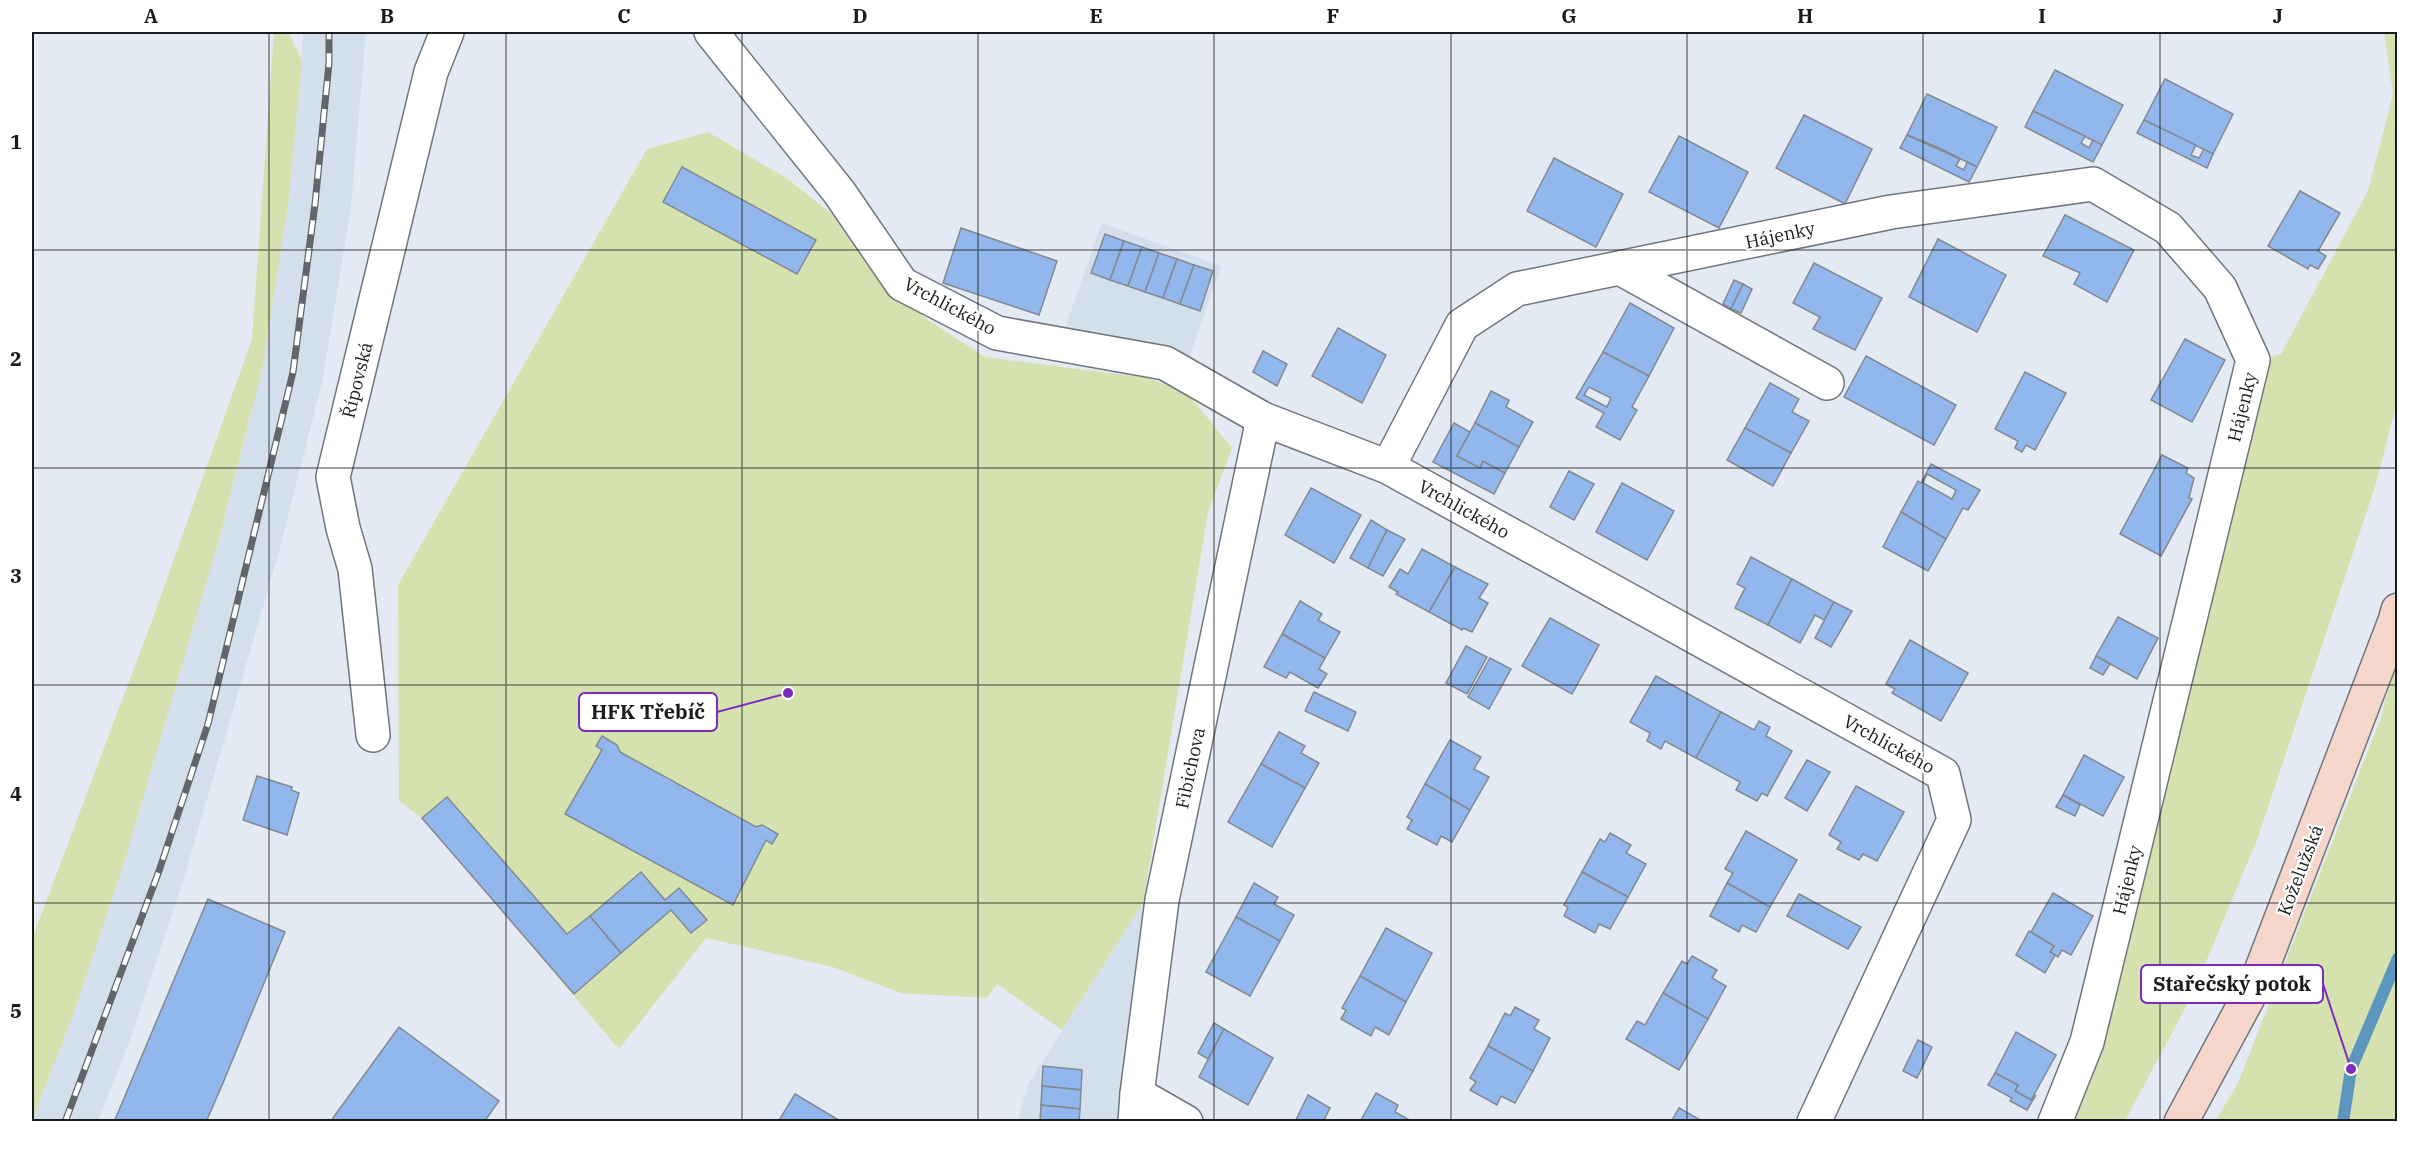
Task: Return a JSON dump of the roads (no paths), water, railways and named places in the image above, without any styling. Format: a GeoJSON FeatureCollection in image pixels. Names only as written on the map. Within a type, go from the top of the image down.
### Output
{"type":"FeatureCollection","features":[{"type":"Feature","properties":{"kind":"main road","name":"Koželužská"},"geometry":{"type":"LineString","coordinates":[[2181,1122],[2258,979],[2391,632],[2397,610]]}},
{"type":"Feature","properties":{"kind":"street","name":"Řípovská"},"geometry":{"type":"LineString","coordinates":[[373,735],[356,569],[343,528],[333,477],[431,72],[447,32]]}},
{"type":"Feature","properties":{"kind":"street","name":"Vrchlického"},"geometry":{"type":"LineString","coordinates":[[711,32],[839,192],[902,284],[997,333],[1165,363],[1263,418],[1388,467],[1943,774],[1954,820],[1814,1122]]}},
{"type":"Feature","properties":{"kind":"street","name":"Hájenky"},"geometry":{"type":"LineString","coordinates":[[1388,467],[1462,325],[1517,290],[1891,212],[2092,184],[2168,228],[2220,288],[2253,360],[2087,1042],[2055,1122]]}},
{"type":"Feature","properties":{"kind":"street"},"geometry":{"type":"LineString","coordinates":[[1620,268],[1827,384]]}},
{"type":"Feature","properties":{"kind":"street","name":"Fibichova"},"geometry":{"type":"LineString","coordinates":[[1136,1108],[1162,900],[1263,418]]}},
{"type":"Feature","properties":{"kind":"street"},"geometry":{"type":"LineString","coordinates":[[1136,1108],[1186,1122]]}},
{"type":"Feature","properties":{"kind":"waterway"},"geometry":{"type":"LineString","coordinates":[[2343,1122],[2351,1069],[2398,958]]}},
{"type":"Feature","properties":{"kind":"railway"},"geometry":{"type":"LineString","coordinates":[[65,1122],[159,871],[208,724],[293,372],[315,204],[329,63],[329,32]]}},
{"type":"Feature","properties":{"kind":"place","name":"HFK Třebíč"},"geometry":{"type":"Point","coordinates":[788,693]}},
{"type":"Feature","properties":{"kind":"place","name":"Stařečský potok"},"geometry":{"type":"Point","coordinates":[2351,1069]}}]}
